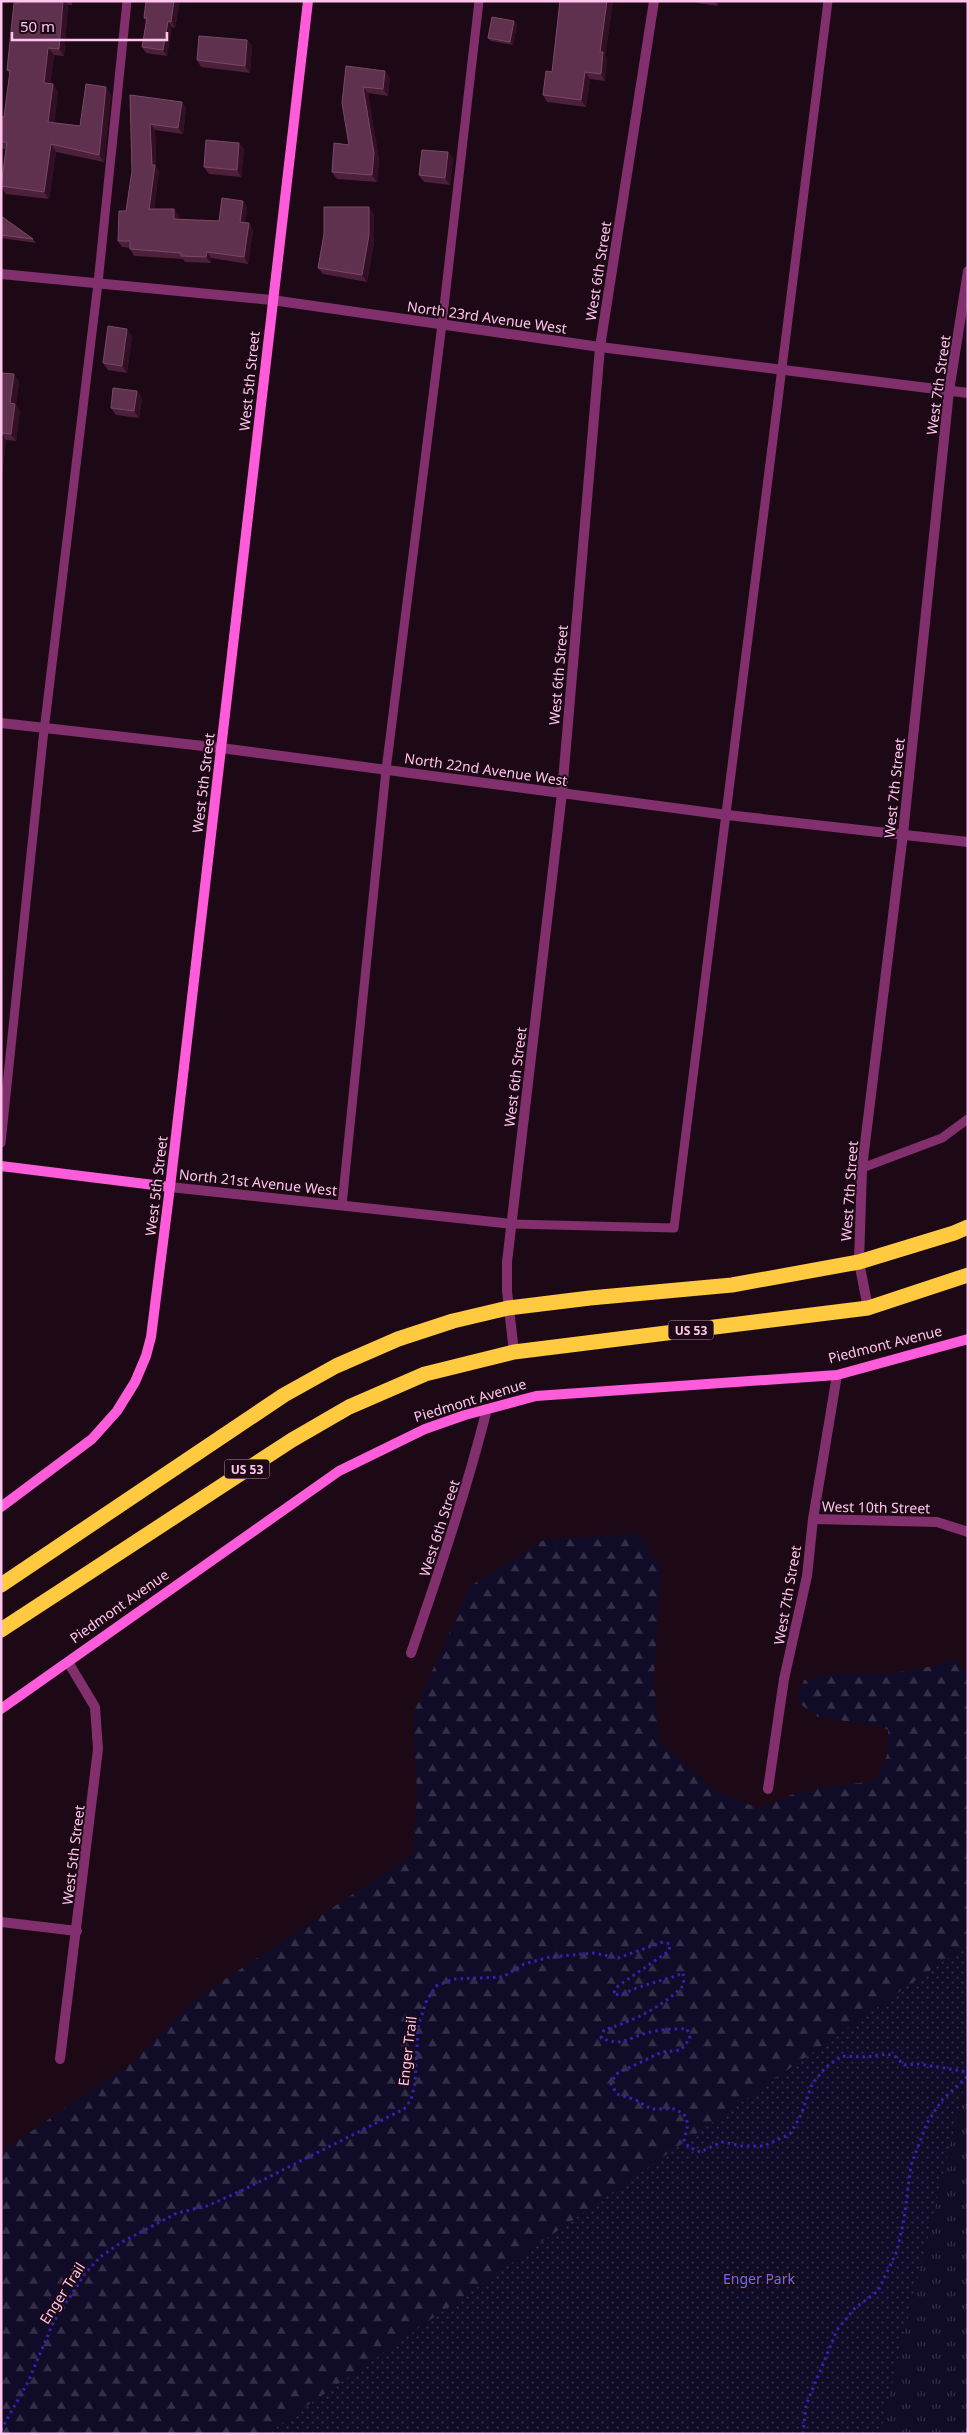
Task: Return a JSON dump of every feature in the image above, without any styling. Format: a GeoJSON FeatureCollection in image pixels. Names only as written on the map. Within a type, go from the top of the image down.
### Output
{"type":"FeatureCollection","features":[{"type":"Feature","properties":{"kind":"highway"},"geometry":{"type":"LineString","coordinates":[[1,1585],[261,1410],[312,1379],[363,1354],[406,1336],[453,1321],[508,1308],[590,1298],[732,1285],[859,1262],[968,1227]]}},
{"type":"Feature","properties":{"kind":"highway","name":"US 53"},"geometry":{"type":"LineString","coordinates":[[1,1630],[292,1440],[332,1416],[372,1396],[425,1374],[514,1352],[868,1308],[968,1275]]}},
{"type":"Feature","properties":{"kind":"street","name":"West 5th Street"},"geometry":{"type":"LineString","coordinates":[[5,1504],[92,1439],[117,1411],[135,1382],[146,1356],[151,1337],[308,1]]}},
{"type":"Feature","properties":{"kind":"street","name":"West 6th Street"},"geometry":{"type":"LineString","coordinates":[[514,1352],[508,1308],[507,1279],[562,793],[600,347],[654,1]]}},
{"type":"Feature","properties":{"kind":"street","name":"West 7th Street"},"geometry":{"type":"LineString","coordinates":[[868,1308],[859,1262],[862,1168],[903,834],[949,391],[968,271]]}},
{"type":"Feature","properties":{"kind":"street","name":"North 23rd Avenue West"},"geometry":{"type":"LineString","coordinates":[[1,274],[272,300],[600,347],[968,393]]}},
{"type":"Feature","properties":{"kind":"street","name":"North 22nd Avenue West"},"geometry":{"type":"LineString","coordinates":[[1,723],[221,748],[727,815],[968,842]]}},
{"type":"Feature","properties":{"kind":"street","name":"North 21st Avenue West"},"geometry":{"type":"LineString","coordinates":[[1,1166],[170,1188],[512,1224]]}},
{"type":"Feature","properties":{"kind":"street","name":"Piedmont Avenue"},"geometry":{"type":"LineString","coordinates":[[1,1709],[340,1471],[425,1429],[487,1409],[536,1396],[837,1375],[968,1339]]}},
{"type":"Feature","properties":{"kind":"street","name":"West 7th Street"},"geometry":{"type":"LineString","coordinates":[[768,1789],[784,1679],[807,1576],[813,1519],[837,1375]]}},
{"type":"Feature","properties":{"kind":"street","name":"West 6th Street"},"geometry":{"type":"LineString","coordinates":[[411,1653],[472,1470],[487,1409]]}},
{"type":"Feature","properties":{"kind":"street","name":"West 10th Street"},"geometry":{"type":"LineString","coordinates":[[813,1519],[937,1522],[968,1532]]}},
{"type":"Feature","properties":{"kind":"street","name":"West 5th Street"},"geometry":{"type":"LineString","coordinates":[[60,2059],[98,1764],[97,1718],[92,1699],[68,1662]]}},
{"type":"Feature","properties":{"kind":"street"},"geometry":{"type":"LineString","coordinates":[[1,1922],[77,1932]]}},
{"type":"Feature","properties":{"kind":"lane"},"geometry":{"type":"LineString","coordinates":[[1,1143],[45,728],[98,283],[127,1]]}},
{"type":"Feature","properties":{"kind":"lane"},"geometry":{"type":"LineString","coordinates":[[342,1205],[386,770],[480,1]]}},
{"type":"Feature","properties":{"kind":"lane"},"geometry":{"type":"LineString","coordinates":[[512,1224],[674,1228],[828,1]]}},
{"type":"Feature","properties":{"kind":"lane"},"geometry":{"type":"LineString","coordinates":[[862,1168],[942,1138],[968,1119]]}},
{"type":"Feature","properties":{"kind":"path","name":"Enger Trail"},"geometry":{"type":"LineString","coordinates":[[1,2430],[28,2382],[53,2323],[84,2276],[100,2257],[122,2242],[177,2213],[207,2206],[243,2190],[404,2109],[411,2100],[415,2084],[418,2027],[426,2002],[436,1986],[454,1979],[503,1977],[524,1964],[550,1957],[594,1952],[618,1958],[663,1942],[670,1944],[669,1951],[618,1986],[613,1994],[622,1995],[639,1987],[666,1980],[683,1973],[684,1985],[660,2006],[641,2017],[604,2030],[601,2038],[612,2042],[626,2043],[645,2034],[658,2033],[673,2028],[687,2029],[690,2038],[681,2050],[662,2052],[616,2074],[611,2084],[617,2094],[636,2100],[651,2109],[674,2109],[684,2114],[688,2124],[684,2141],[689,2147],[700,2152],[722,2142],[742,2146],[764,2146],[790,2134],[801,2115],[812,2084],[826,2067],[842,2056],[887,2054],[896,2057],[904,2065],[919,2064],[968,2072]]}},
{"type":"Feature","properties":{"kind":"path"},"geometry":{"type":"LineString","coordinates":[[802,2434],[806,2406],[836,2330],[855,2308],[878,2291],[897,2251],[904,2219],[911,2165],[927,2123],[942,2100],[968,2076]]}},
{"type":"Feature","properties":{"kind":"green space"},"geometry":{"type":"Polygon","coordinates":[[[639,1534],[661,1568],[654,1677],[659,1741],[717,1792],[758,1808],[791,1795],[824,1787],[875,1781],[888,1753],[888,1730],[880,1726],[818,1717],[800,1704],[799,1694],[804,1680],[835,1674],[886,1674],[934,1666],[951,1658],[968,1673],[968,1944],[267,2434],[1,2434],[1,2152],[131,2063],[194,2000],[413,1854],[417,1792],[413,1714],[470,1586],[545,1539],[639,1534]]]}},
{"type":"Feature","properties":{"kind":"green space","name":"Enger Park"},"geometry":{"type":"Polygon","coordinates":[[[968,1944],[968,2092],[963,2092],[880,2434],[267,2434],[968,1944]]]}},
{"type":"Feature","properties":{"kind":"green space"},"geometry":{"type":"Polygon","coordinates":[[[963,2092],[968,2092],[968,2434],[880,2434],[963,2092]]]}},
{"type":"Feature","properties":{"kind":"building"},"geometry":{"type":"Polygon","coordinates":[[[19,1],[63,1],[59,49],[48,48],[44,83],[53,84],[48,122],[80,126],[86,84],[106,87],[99,155],[51,144],[44,192],[1,186],[7,142],[1,142],[1,117],[4,117],[10,71],[7,70],[14,3],[19,3],[19,1]]]}},
{"type":"Feature","properties":{"kind":"building"},"geometry":{"type":"Polygon","coordinates":[[[146,1],[174,1],[171,22],[168,21],[163,50],[142,47],[147,18],[144,18],[146,1]]]}},
{"type":"Feature","properties":{"kind":"building"},"geometry":{"type":"Polygon","coordinates":[[[560,1],[607,1],[600,52],[603,52],[601,74],[585,72],[581,100],[543,95],[546,71],[552,72],[560,1]]]}},
{"type":"Feature","properties":{"kind":"building"},"geometry":{"type":"Polygon","coordinates":[[[492,17],[514,21],[510,42],[488,38],[492,17]]]}},
{"type":"Feature","properties":{"kind":"building"},"geometry":{"type":"Polygon","coordinates":[[[199,36],[247,40],[245,66],[197,60],[199,36]]]}},
{"type":"Feature","properties":{"kind":"building"},"geometry":{"type":"Polygon","coordinates":[[[346,66],[385,71],[383,89],[363,87],[374,153],[372,175],[332,172],[334,143],[349,145],[342,103],[346,66]]]}},
{"type":"Feature","properties":{"kind":"building"},"geometry":{"type":"Polygon","coordinates":[[[130,95],[182,102],[178,128],[150,124],[152,165],[155,165],[149,209],[174,209],[174,219],[219,221],[222,198],[243,201],[240,222],[249,223],[244,257],[207,252],[206,257],[181,256],[181,253],[130,249],[130,241],[118,241],[119,211],[126,211],[132,171],[130,95]]]}},
{"type":"Feature","properties":{"kind":"building"},"geometry":{"type":"Polygon","coordinates":[[[206,140],[239,143],[237,170],[204,167],[206,140]]]}},
{"type":"Feature","properties":{"kind":"building"},"geometry":{"type":"Polygon","coordinates":[[[422,150],[448,152],[445,178],[419,175],[422,150]]]}},
{"type":"Feature","properties":{"kind":"building"},"geometry":{"type":"Polygon","coordinates":[[[324,207],[369,207],[369,235],[362,275],[318,268],[324,234],[324,207]]]}},
{"type":"Feature","properties":{"kind":"building"},"geometry":{"type":"Polygon","coordinates":[[[1,216],[33,239],[1,235],[1,216]]]}},
{"type":"Feature","properties":{"kind":"building"},"geometry":{"type":"Polygon","coordinates":[[[108,326],[127,329],[122,366],[103,363],[108,326]]]}},
{"type":"Feature","properties":{"kind":"building"},"geometry":{"type":"Polygon","coordinates":[[[1,373],[14,374],[10,403],[15,404],[11,434],[1,433],[1,373]]]}},
{"type":"Feature","properties":{"kind":"building"},"geometry":{"type":"Polygon","coordinates":[[[113,388],[137,391],[134,411],[111,408],[113,388]]]}}]}
